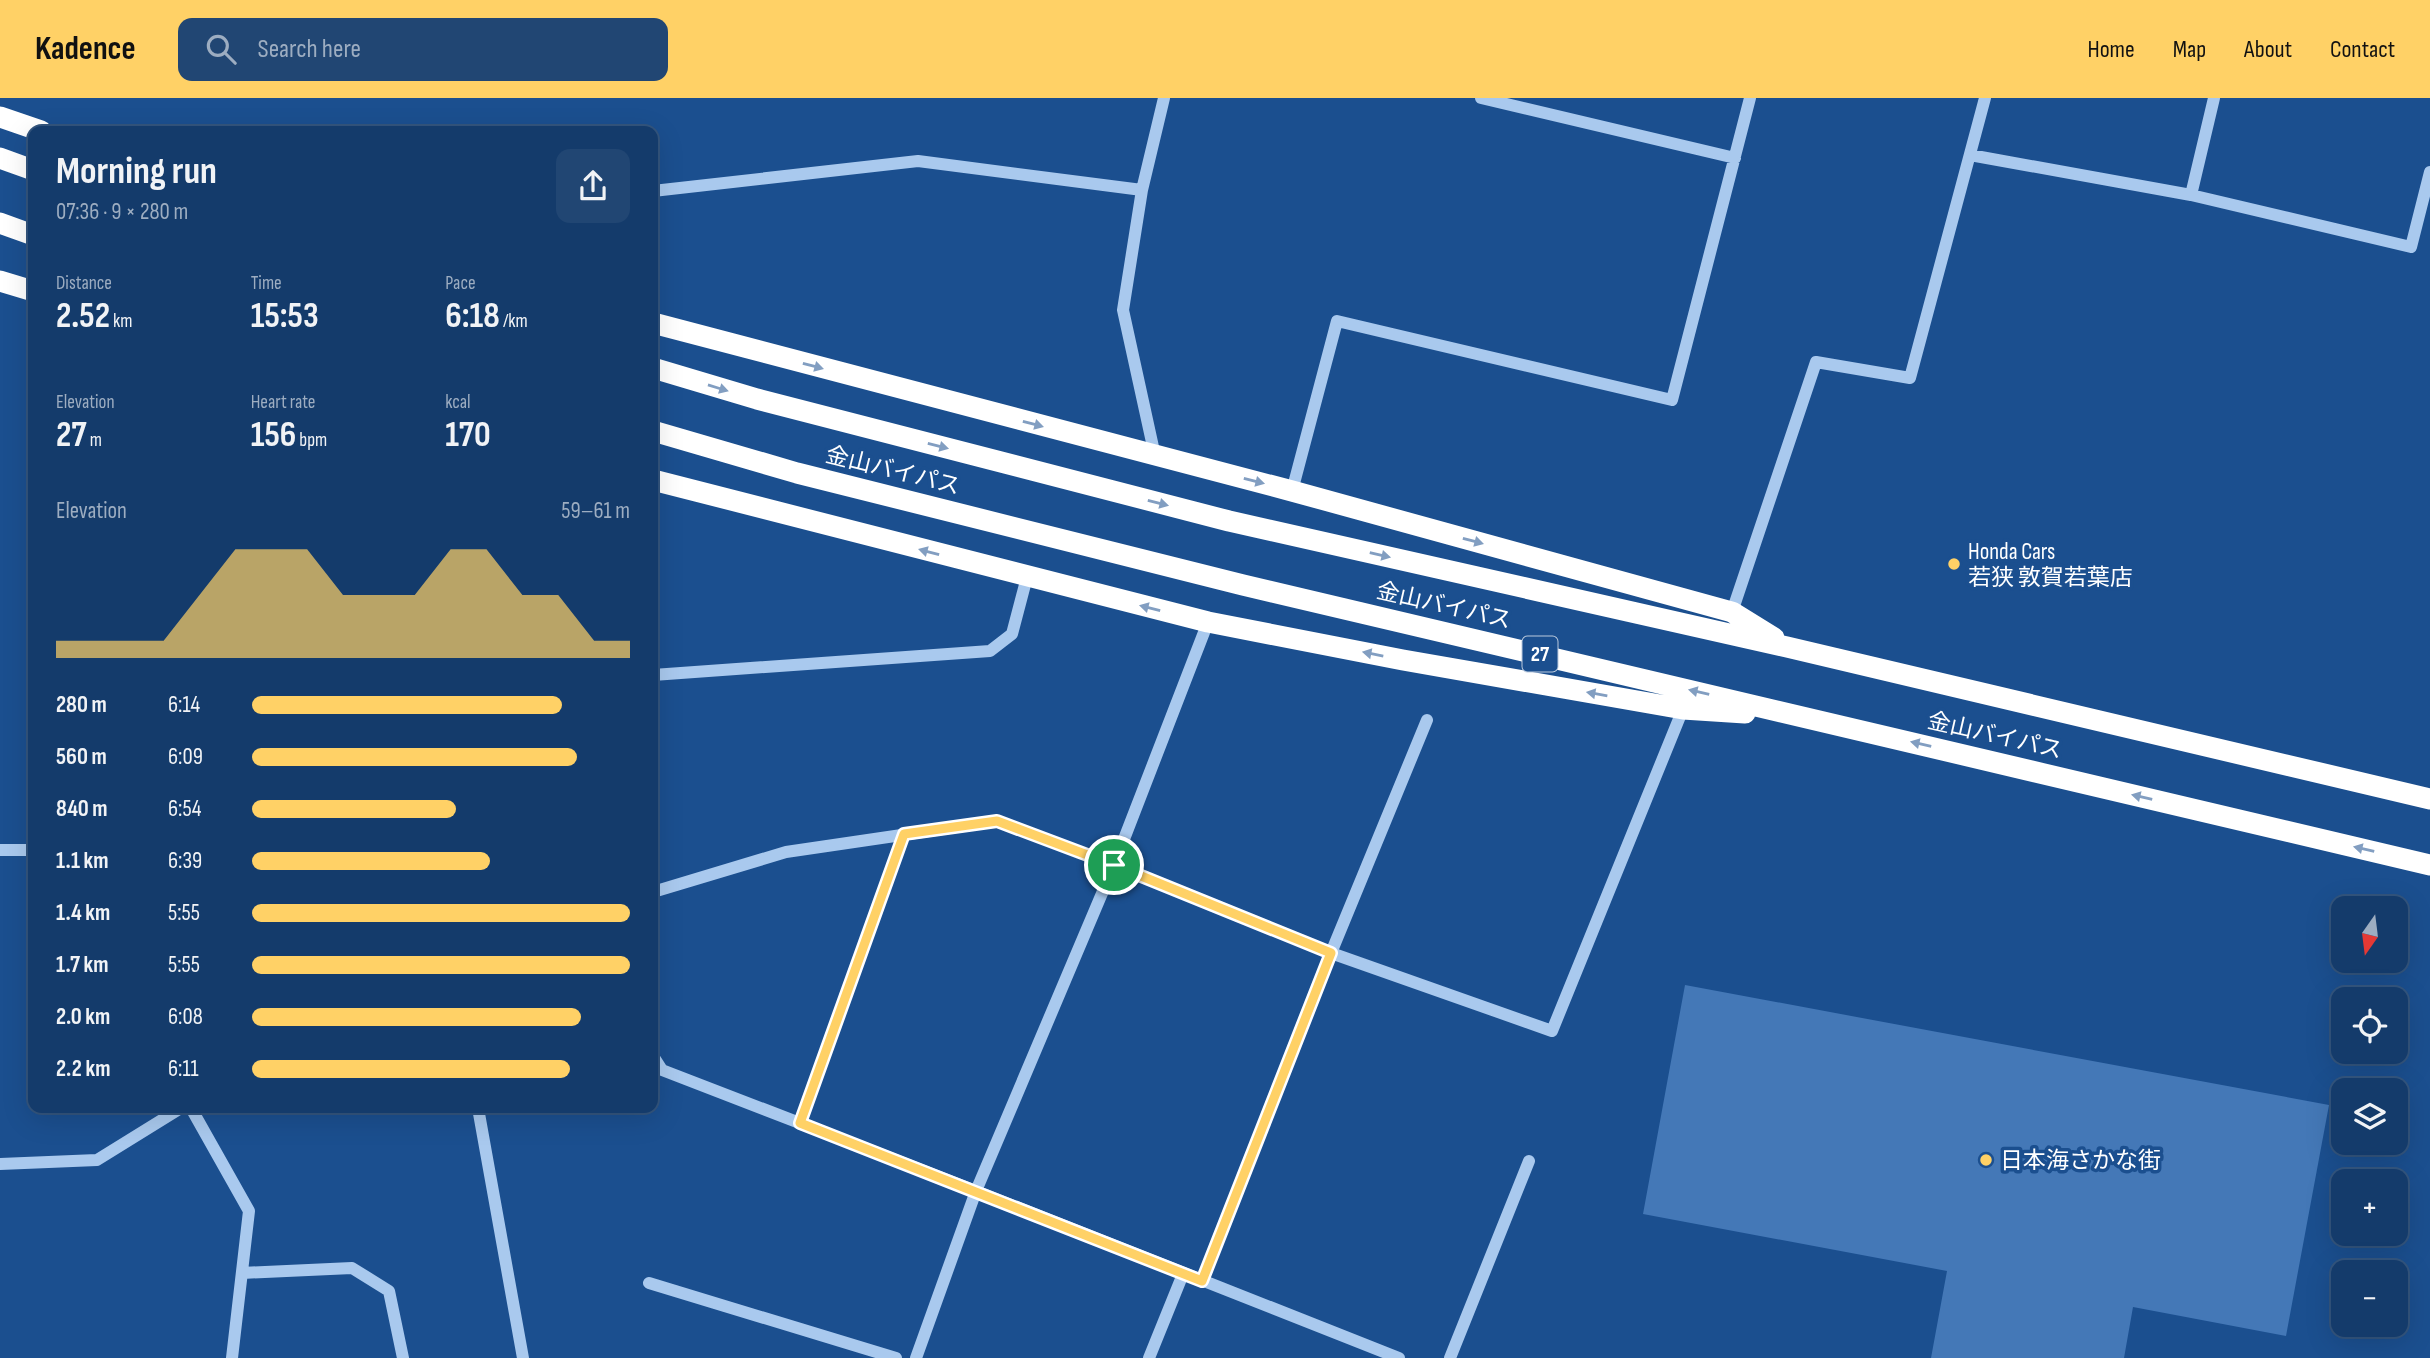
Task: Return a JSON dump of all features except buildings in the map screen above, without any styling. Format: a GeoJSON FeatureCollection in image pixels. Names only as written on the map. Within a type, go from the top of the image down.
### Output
{"type":"FeatureCollection","features":[{"type":"Feature","properties":{"kind":"highway"},"geometry":{"type":"LineString","coordinates":[[0,117],[28,127]]}},
{"type":"Feature","properties":{"kind":"highway"},"geometry":{"type":"LineString","coordinates":[[0,158],[28,168]]}},
{"type":"Feature","properties":{"kind":"highway"},"geometry":{"type":"LineString","coordinates":[[0,223],[28,232]]}},
{"type":"Feature","properties":{"kind":"highway"},"geometry":{"type":"LineString","coordinates":[[0,281],[28,289]]}},
{"type":"Feature","properties":{"kind":"highway"},"geometry":{"type":"LineString","coordinates":[[658,324],[1292,491],[1732,612],[1787,647]]}},
{"type":"Feature","properties":{"kind":"highway","name":"金山バイパス"},"geometry":{"type":"LineString","coordinates":[[658,370],[757,400],[1229,521],[1787,647],[2430,799]]}},
{"type":"Feature","properties":{"kind":"highway","name":"金山バイパス"},"geometry":{"type":"LineString","coordinates":[[658,432],[797,473],[1243,585],[2430,865]]}},
{"type":"Feature","properties":{"kind":"highway"},"geometry":{"type":"LineString","coordinates":[[658,481],[1208,622],[1683,709],[1810,718]]}},
{"type":"Feature","properties":{"kind":"street"},"geometry":{"type":"LineString","coordinates":[[1155,456],[1122,310],[1142,190],[1164,98]]}},
{"type":"Feature","properties":{"kind":"street"},"geometry":{"type":"LineString","coordinates":[[1481,98],[1735,158]]}},
{"type":"Feature","properties":{"kind":"street"},"geometry":{"type":"LineString","coordinates":[[1292,491],[1337,321],[1672,400],[1750,98]]}},
{"type":"Feature","properties":{"kind":"street"},"geometry":{"type":"LineString","coordinates":[[1732,612],[1816,362],[1910,378],[1985,98]]}},
{"type":"Feature","properties":{"kind":"street"},"geometry":{"type":"LineString","coordinates":[[2191,195],[2214,98]]}},
{"type":"Feature","properties":{"kind":"street"},"geometry":{"type":"LineString","coordinates":[[1970,155],[2191,195],[2411,247],[2430,172]]}},
{"type":"Feature","properties":{"kind":"street"},"geometry":{"type":"LineString","coordinates":[[658,190],[918,161],[1142,190]]}},
{"type":"Feature","properties":{"kind":"street"},"geometry":{"type":"LineString","coordinates":[[658,675],[990,651],[1012,634],[1027,577]]}},
{"type":"Feature","properties":{"kind":"street"},"geometry":{"type":"LineString","coordinates":[[916,1358],[976,1191],[1114,865],[1208,622]]}},
{"type":"Feature","properties":{"kind":"street"},"geometry":{"type":"LineString","coordinates":[[658,890],[786,852],[997,821],[1331,953],[1552,1031],[1683,709]]}},
{"type":"Feature","properties":{"kind":"street"},"geometry":{"type":"LineString","coordinates":[[1202,1281],[1331,953],[1427,720]]}},
{"type":"Feature","properties":{"kind":"street"},"geometry":{"type":"LineString","coordinates":[[800,1123],[904,834]]}},
{"type":"Feature","properties":{"kind":"street"},"geometry":{"type":"LineString","coordinates":[[0,850],[28,850]]}},
{"type":"Feature","properties":{"kind":"street"},"geometry":{"type":"LineString","coordinates":[[658,1064],[662,1070],[1399,1358]]}},
{"type":"Feature","properties":{"kind":"street"},"geometry":{"type":"LineString","coordinates":[[0,1164],[97,1160],[173,1113]]}},
{"type":"Feature","properties":{"kind":"street"},"geometry":{"type":"LineString","coordinates":[[194,1113],[249,1211],[232,1358]]}},
{"type":"Feature","properties":{"kind":"street"},"geometry":{"type":"LineString","coordinates":[[479,1113],[523,1358]]}},
{"type":"Feature","properties":{"kind":"street"},"geometry":{"type":"LineString","coordinates":[[1450,1358],[1529,1161]]}},
{"type":"Feature","properties":{"kind":"street"},"geometry":{"type":"LineString","coordinates":[[242,1273],[352,1268],[389,1291],[403,1358]]}},
{"type":"Feature","properties":{"kind":"street"},"geometry":{"type":"LineString","coordinates":[[1149,1358],[1183,1273]]}},
{"type":"Feature","properties":{"kind":"street"},"geometry":{"type":"LineString","coordinates":[[649,1283],[896,1358]]}},
{"type":"Feature","properties":{"kind":"place","name":"Honda Cars 若狭 敦賀若葉店"},"geometry":{"type":"Point","coordinates":[1954,564]}},
{"type":"Feature","properties":{"kind":"place","name":"日本海さかな街"},"geometry":{"type":"Point","coordinates":[1986,1160]}},
{"type":"Feature","properties":{"kind":"route"},"geometry":{"type":"LineString","coordinates":[[997,821],[1114,865],[1331,953],[1202,1281],[800,1123],[904,834],[997,821]]}}]}
